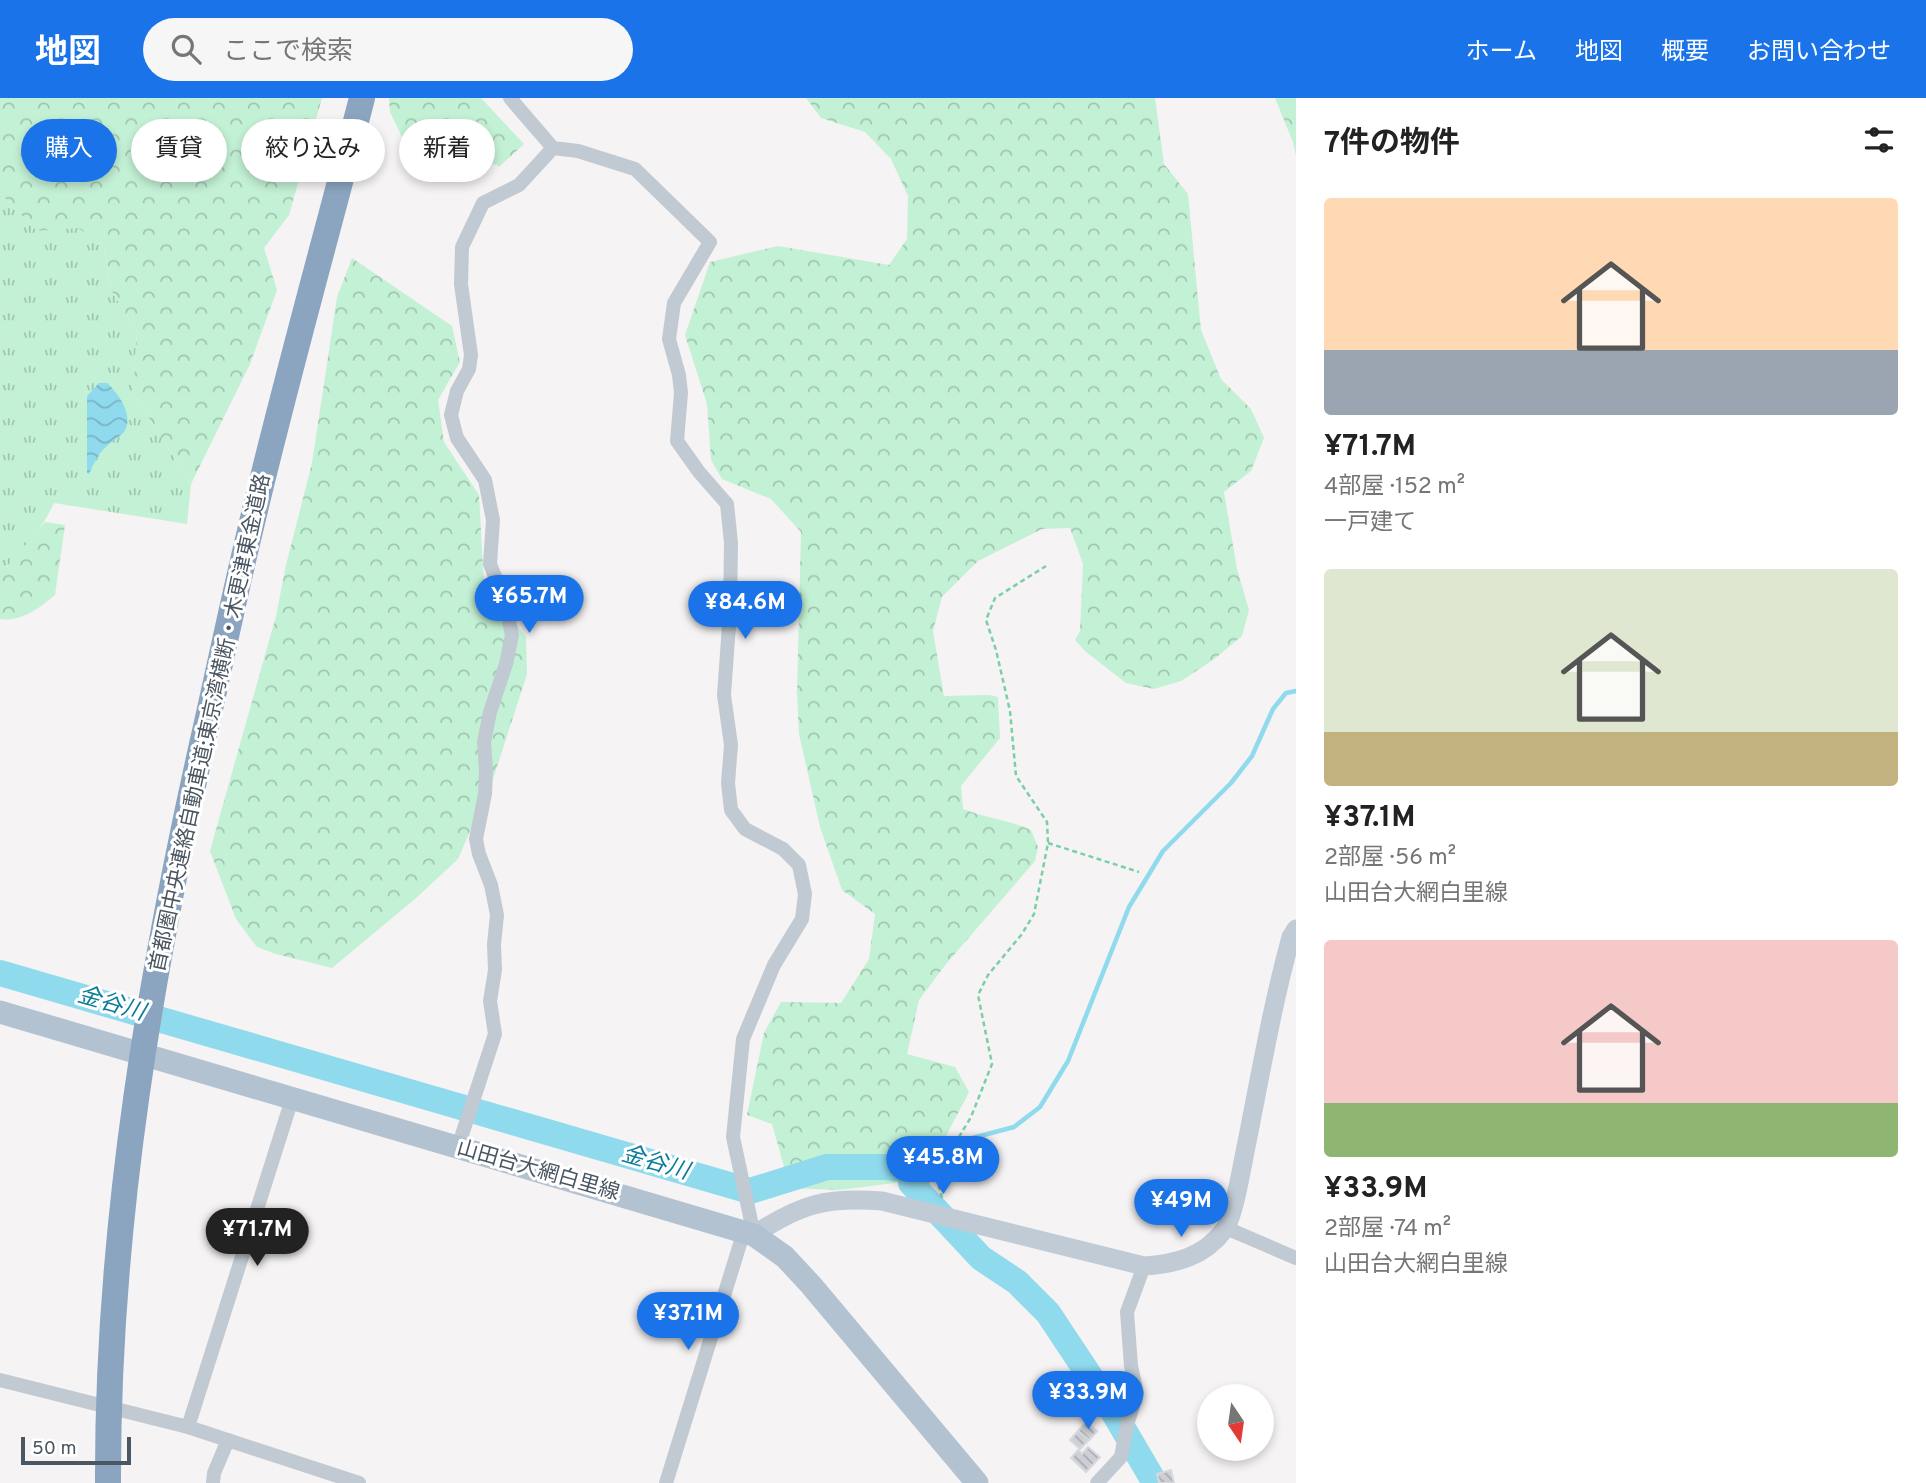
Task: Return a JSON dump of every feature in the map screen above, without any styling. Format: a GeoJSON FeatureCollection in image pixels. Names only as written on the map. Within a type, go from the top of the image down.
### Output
{"type":"FeatureCollection","features":[{"type":"Feature","properties":{"kind":"highway","name":"首都圏中央連絡自動車道;東京湾横断・木更津東金道路"},"geometry":{"type":"LineString","coordinates":[[108,1483],[112,1337],[122,1214],[154,984],[172,883],[250,530],[362,98]]}},
{"type":"Feature","properties":{"kind":"main road","name":"山田台大網白里線"},"geometry":{"type":"LineString","coordinates":[[0,1012],[749,1233],[785,1257],[811,1284],[978,1483]]}},
{"type":"Feature","properties":{"kind":"street"},"geometry":{"type":"LineString","coordinates":[[510,98],[553,148],[579,151],[635,169],[710,242],[674,303],[669,339],[681,393],[677,441],[727,504],[731,543],[730,611],[723,695],[731,745],[728,783],[731,810],[745,829],[783,849],[799,865],[805,894],[802,919],[774,965],[743,1039],[733,1137],[749,1233],[666,1483]]}},
{"type":"Feature","properties":{"kind":"street"},"geometry":{"type":"LineString","coordinates":[[458,1147],[495,1034],[490,1001],[495,970],[497,915],[491,885],[476,839],[485,794],[484,742],[512,635],[504,599],[490,564],[493,520],[485,480],[457,438],[452,415],[457,391],[469,369],[471,355],[461,284],[462,247],[483,204],[519,185],[553,148]]}},
{"type":"Feature","properties":{"kind":"street"},"geometry":{"type":"LineString","coordinates":[[749,1233],[805,1206],[850,1199],[882,1201],[1144,1266],[1172,1264],[1194,1256],[1226,1228],[1241,1171],[1275,996],[1291,937],[1296,929]]}},
{"type":"Feature","properties":{"kind":"street"},"geometry":{"type":"LineString","coordinates":[[188,1427],[292,1099]]}},
{"type":"Feature","properties":{"kind":"street"},"geometry":{"type":"LineString","coordinates":[[1226,1228],[1296,1258]]}},
{"type":"Feature","properties":{"kind":"street"},"geometry":{"type":"LineString","coordinates":[[1097,1483],[1121,1457],[1127,1425],[1138,1393],[1131,1366],[1127,1312],[1144,1266]]}},
{"type":"Feature","properties":{"kind":"street"},"geometry":{"type":"LineString","coordinates":[[0,1380],[188,1427],[359,1483]]}},
{"type":"Feature","properties":{"kind":"street"},"geometry":{"type":"LineString","coordinates":[[213,1483],[214,1473],[228,1440]]}},
{"type":"Feature","properties":{"kind":"path"},"geometry":{"type":"LineString","coordinates":[[948,1218],[936,1175],[971,1117],[992,1063],[978,995],[988,975],[1022,934],[1034,914],[1048,844],[1047,822],[1016,776],[1010,711],[996,650],[986,621],[995,598],[1046,566]]}},
{"type":"Feature","properties":{"kind":"path"},"geometry":{"type":"LineString","coordinates":[[1048,844],[1139,872]]}},
{"type":"Feature","properties":{"kind":"green space"},"geometry":{"type":"Polygon","coordinates":[[[0,98],[322,98],[316,119],[241,119],[241,182],[298,182],[289,215],[264,248],[277,290],[250,364],[191,484],[133,393],[137,332],[111,290],[104,245],[78,228],[37,231],[0,193],[0,98]]]}},
{"type":"Feature","properties":{"kind":"green space"},"geometry":{"type":"Polygon","coordinates":[[[389,98],[481,98],[524,144],[500,166],[495,165],[495,119],[399,119],[399,131],[390,112],[389,98]]]}},
{"type":"Feature","properties":{"kind":"green space"},"geometry":{"type":"Polygon","coordinates":[[[806,98],[1155,98],[1164,164],[1188,194],[1201,330],[1221,379],[1251,409],[1264,438],[1251,471],[1224,492],[1237,569],[1249,610],[1242,636],[1181,681],[1154,689],[1126,683],[1075,640],[1080,631],[1083,564],[1070,528],[1042,529],[978,561],[942,597],[933,631],[944,696],[998,697],[1000,738],[961,786],[963,809],[1031,830],[1038,847],[1035,861],[946,964],[919,1000],[907,1054],[955,1067],[969,1092],[946,1136],[895,1183],[839,1190],[790,1188],[772,1124],[747,1115],[764,1033],[781,1002],[841,1003],[869,959],[875,914],[842,890],[820,827],[799,734],[797,693],[801,532],[771,499],[722,479],[711,460],[707,404],[685,335],[710,262],[778,246],[889,265],[907,239],[908,196],[891,159],[865,132],[821,118],[806,98]]]}},
{"type":"Feature","properties":{"kind":"green space"},"geometry":{"type":"Polygon","coordinates":[[[1275,98],[1296,98],[1296,156],[1293,142],[1275,98]]]}},
{"type":"Feature","properties":{"kind":"green space"},"geometry":{"type":"Polygon","coordinates":[[[0,193],[37,231],[78,227],[104,245],[111,290],[137,332],[133,393],[191,484],[187,524],[54,503],[27,545],[6,567],[0,567],[0,193]]]}},
{"type":"Feature","properties":{"kind":"green space"},"geometry":{"type":"Polygon","coordinates":[[[352,258],[452,326],[460,362],[438,400],[444,442],[479,495],[484,583],[526,637],[527,674],[494,776],[458,859],[415,899],[332,968],[257,947],[236,919],[210,851],[276,616],[312,463],[337,297],[352,258]]]}},
{"type":"Feature","properties":{"kind":"green space"},"geometry":{"type":"Polygon","coordinates":[[[45,522],[65,525],[55,595],[23,616],[0,619],[0,567],[7,567],[45,522]]]}},
{"type":"Feature","properties":{"kind":"water"},"geometry":{"type":"Polygon","coordinates":[[[99,383],[107,383],[116,393],[124,405],[128,419],[124,432],[101,452],[89,474],[87,396],[99,383]]]}},
{"type":"Feature","properties":{"kind":"building"},"geometry":{"type":"Polygon","coordinates":[[[1086,1422],[1097,1431],[1089,1440],[1078,1431],[1086,1422]]]}},
{"type":"Feature","properties":{"kind":"building"},"geometry":{"type":"Polygon","coordinates":[[[1078,1431],[1089,1440],[1080,1449],[1070,1440],[1078,1431]]]}},
{"type":"Feature","properties":{"kind":"building"},"geometry":{"type":"Polygon","coordinates":[[[1088,1447],[1100,1457],[1086,1472],[1071,1458],[1078,1450],[1082,1454],[1088,1447]]]}},
{"type":"Feature","properties":{"kind":"building"},"geometry":{"type":"Polygon","coordinates":[[[1171,1470],[1174,1483],[1159,1483],[1157,1474],[1171,1470]]]}},
{"type":"Feature","properties":{"kind":"waterway"},"geometry":{"type":"LineString","coordinates":[[923,1171],[961,1141],[1014,1127],[1040,1107],[1068,1061],[1129,907],[1163,851],[1231,783],[1252,756],[1273,709],[1286,693],[1296,691]]}},
{"type":"Feature","properties":{"kind":"waterway","name":"金谷川"},"geometry":{"type":"LineString","coordinates":[[0,973],[750,1191],[827,1167],[885,1167],[923,1171]]}},
{"type":"Feature","properties":{"kind":"waterway","name":"金谷川"},"geometry":{"type":"LineString","coordinates":[[923,1171],[911,1183],[981,1258],[1017,1282],[1048,1313],[1111,1408],[1155,1483]]}}]}
